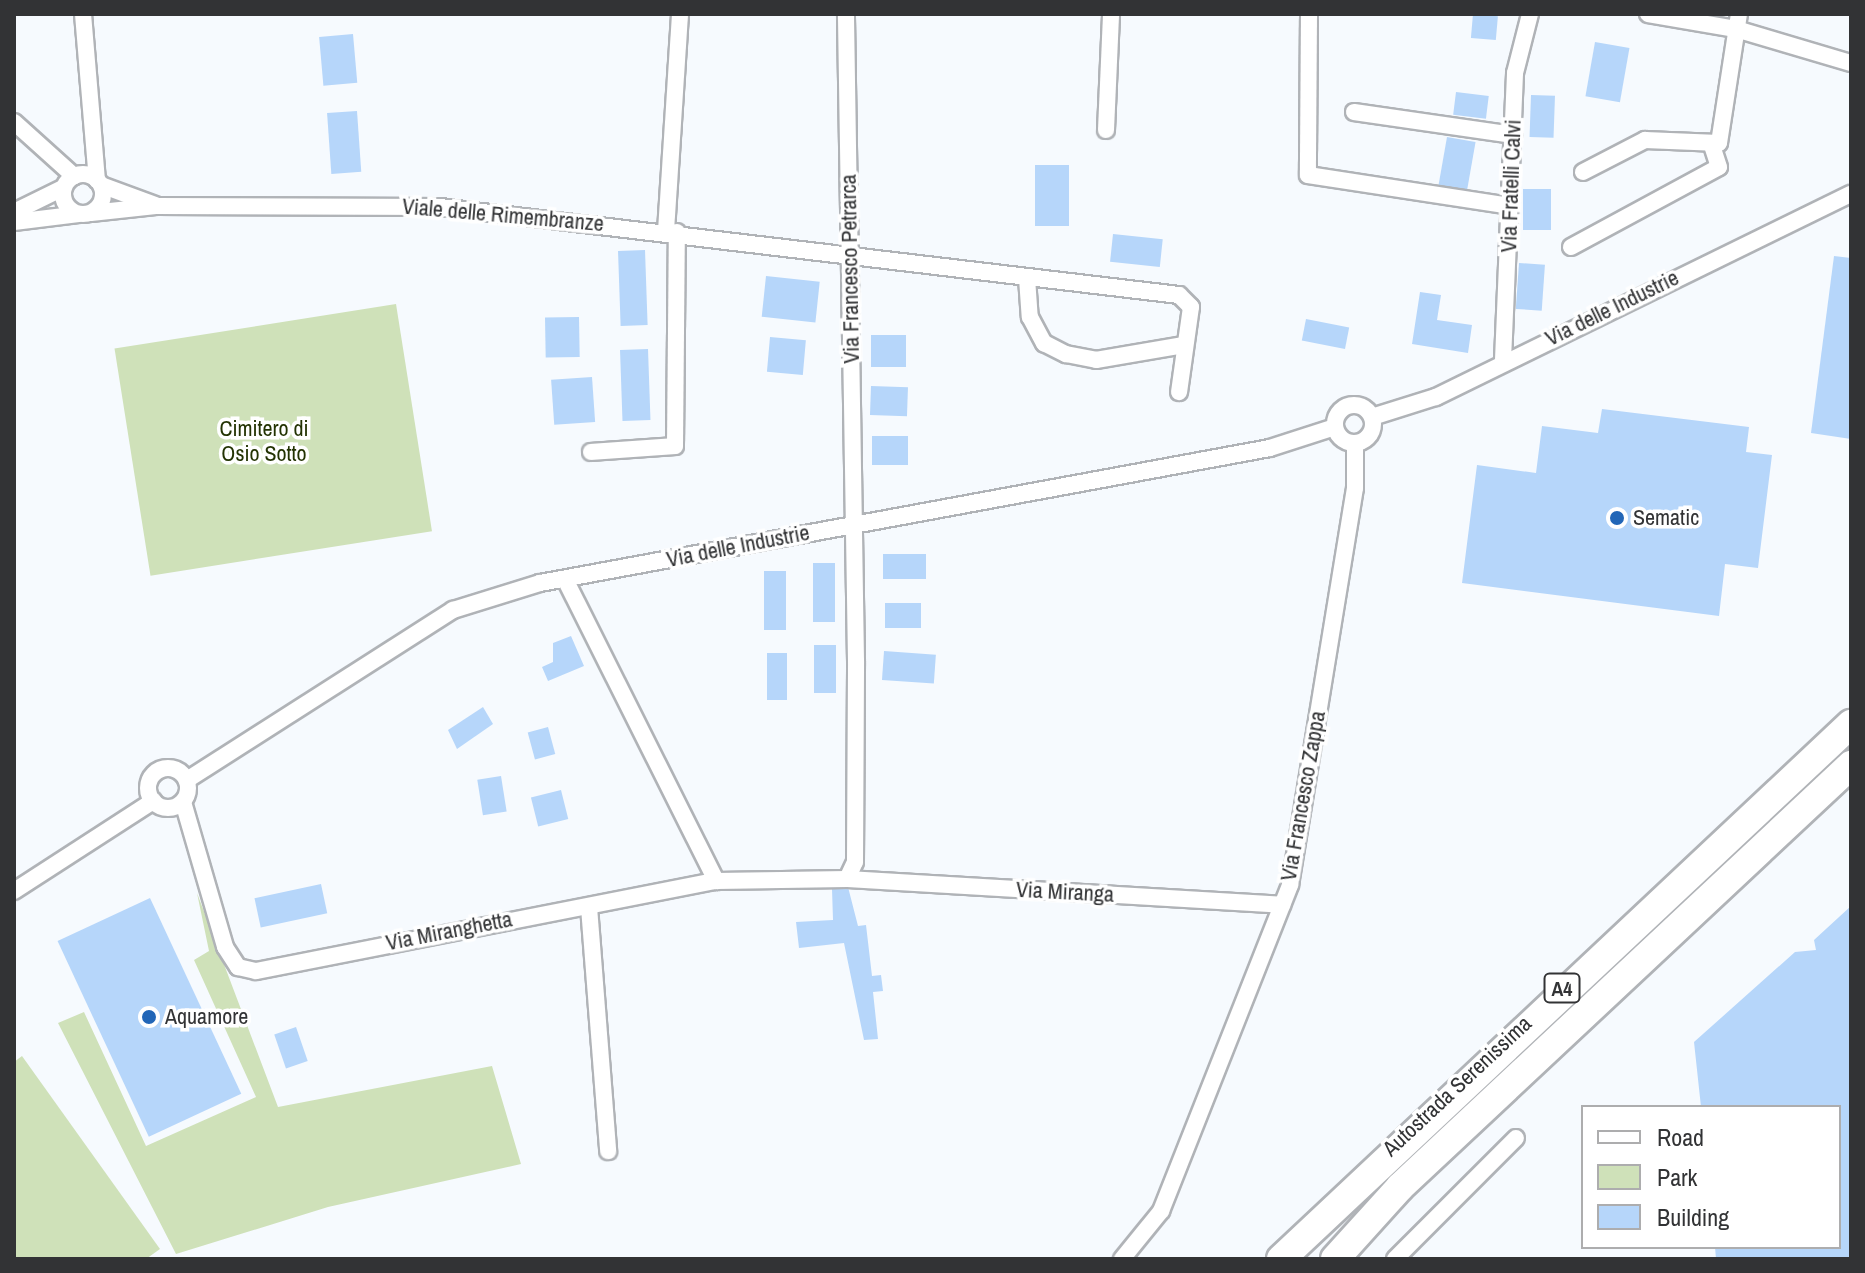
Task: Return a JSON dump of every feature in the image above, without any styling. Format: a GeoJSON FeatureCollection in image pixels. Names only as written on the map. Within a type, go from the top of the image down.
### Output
{"type":"FeatureCollection","features":[{"type":"Feature","properties":{"kind":"highway","name":"Autostrada Serenissima"},"geometry":{"type":"LineString","coordinates":[[1281,1259],[1851,724]]}},
{"type":"Feature","properties":{"kind":"highway","name":"Autostrada Serenissima"},"geometry":{"type":"LineString","coordinates":[[1335,1259],[1400,1187],[1851,765]]}},
{"type":"Feature","properties":{"kind":"street"},"geometry":{"type":"LineString","coordinates":[[83,14],[89,144],[102,201],[85,213],[65,205],[72,179],[89,144]]}},
{"type":"Feature","properties":{"kind":"street"},"geometry":{"type":"LineString","coordinates":[[591,452],[675,446],[671,232],[680,14]]}},
{"type":"Feature","properties":{"kind":"street","name":"Via Francesco Petrarca"},"geometry":{"type":"LineString","coordinates":[[846,14],[855,524]]}},
{"type":"Feature","properties":{"kind":"street"},"geometry":{"type":"LineString","coordinates":[[1106,130],[1111,14]]}},
{"type":"Feature","properties":{"kind":"street"},"geometry":{"type":"LineString","coordinates":[[1309,14],[1308,175],[1510,206]]}},
{"type":"Feature","properties":{"kind":"street","name":"Via Fratelli Calvi"},"geometry":{"type":"LineString","coordinates":[[1503,360],[1515,73],[1530,14]]}},
{"type":"Feature","properties":{"kind":"street"},"geometry":{"type":"LineString","coordinates":[[1648,14],[1738,22],[1851,63]]}},
{"type":"Feature","properties":{"kind":"street"},"geometry":{"type":"LineString","coordinates":[[1571,247],[1719,167],[1713,148],[1731,91],[1738,22]]}},
{"type":"Feature","properties":{"kind":"street"},"geometry":{"type":"LineString","coordinates":[[1354,112],[1513,135]]}},
{"type":"Feature","properties":{"kind":"street"},"geometry":{"type":"LineString","coordinates":[[14,122],[72,179]]}},
{"type":"Feature","properties":{"kind":"street"},"geometry":{"type":"LineString","coordinates":[[1583,172],[1645,140],[1713,148]]}},
{"type":"Feature","properties":{"kind":"street"},"geometry":{"type":"LineString","coordinates":[[14,212],[72,179]]}},
{"type":"Feature","properties":{"kind":"street","name":"Viale delle Rimembranze"},"geometry":{"type":"LineString","coordinates":[[72,179],[99,182],[156,206]]}},
{"type":"Feature","properties":{"kind":"street","name":"Via delle Industrie"},"geometry":{"type":"LineString","coordinates":[[187,780],[453,610],[565,579],[1270,448],[1335,427],[1349,405],[1372,417],[1436,397],[1503,360],[1851,194]]}},
{"type":"Feature","properties":{"kind":"street","name":"Viale delle Rimembranze"},"geometry":{"type":"LineString","coordinates":[[14,222],[156,206],[440,207],[849,252],[1027,278],[1179,295],[1191,307],[1184,345]]}},
{"type":"Feature","properties":{"kind":"street"},"geometry":{"type":"LineString","coordinates":[[1027,278],[1030,317],[1044,343],[1066,354],[1096,360],[1184,345],[1179,392]]}},
{"type":"Feature","properties":{"kind":"street"},"geometry":{"type":"LineString","coordinates":[[1335,427],[1355,443],[1370,434],[1372,417]]}},
{"type":"Feature","properties":{"kind":"street","name":"Via Francesco Zappa"},"geometry":{"type":"LineString","coordinates":[[1122,1259],[1161,1211],[1282,905],[1355,488],[1355,443]]}},
{"type":"Feature","properties":{"kind":"street"},"geometry":{"type":"LineString","coordinates":[[841,881],[855,862],[855,524]]}},
{"type":"Feature","properties":{"kind":"street"},"geometry":{"type":"LineString","coordinates":[[565,579],[716,881]]}},
{"type":"Feature","properties":{"kind":"street"},"geometry":{"type":"LineString","coordinates":[[175,769],[187,780],[183,802],[168,808],[153,801],[148,785],[159,770],[175,769]]}},
{"type":"Feature","properties":{"kind":"street"},"geometry":{"type":"LineString","coordinates":[[14,891],[153,801]]}},
{"type":"Feature","properties":{"kind":"street","name":"Via Miranghetta"},"geometry":{"type":"LineString","coordinates":[[183,802],[225,947],[238,967],[289,966],[716,881],[841,881]]}},
{"type":"Feature","properties":{"kind":"street","name":"Via Miranga"},"geometry":{"type":"LineString","coordinates":[[841,881],[1282,905]]}},
{"type":"Feature","properties":{"kind":"street"},"geometry":{"type":"LineString","coordinates":[[589,907],[608,1151]]}},
{"type":"Feature","properties":{"kind":"street"},"geometry":{"type":"LineString","coordinates":[[1395,1259],[1516,1138]]}},
{"type":"Feature","properties":{"kind":"green space","name":"Cimitero di Osio Sotto"},"geometry":{"type":"Polygon","coordinates":[[[396,304],[432,531],[150,576],[115,349],[396,304]]]}},
{"type":"Feature","properties":{"kind":"green space"},"geometry":{"type":"Polygon","coordinates":[[[197,893],[278,1107],[492,1066],[521,1164],[328,1207],[176,1254],[58,1023],[84,1012],[146,1146],[256,1097],[194,960],[209,951],[197,893]]]}},
{"type":"Feature","properties":{"kind":"green space"},"geometry":{"type":"Polygon","coordinates":[[[22,1056],[160,1249],[146,1259],[14,1259],[14,1062],[22,1056]]]}},
{"type":"Feature","properties":{"kind":"building"},"geometry":{"type":"Polygon","coordinates":[[[1473,14],[1498,16],[1496,40],[1471,38],[1473,14]]]}},
{"type":"Feature","properties":{"kind":"building"},"geometry":{"type":"Polygon","coordinates":[[[353,34],[357,83],[323,86],[319,37],[353,34]]]}},
{"type":"Feature","properties":{"kind":"building"},"geometry":{"type":"Polygon","coordinates":[[[1595,42],[1629,48],[1620,102],[1585,96],[1595,42]]]}},
{"type":"Feature","properties":{"kind":"building"},"geometry":{"type":"Polygon","coordinates":[[[1456,92],[1489,96],[1486,119],[1453,115],[1456,92]]]}},
{"type":"Feature","properties":{"kind":"building"},"geometry":{"type":"Polygon","coordinates":[[[1531,95],[1555,96],[1554,138],[1530,137],[1531,95]]]}},
{"type":"Feature","properties":{"kind":"building"},"geometry":{"type":"Polygon","coordinates":[[[357,111],[361,172],[331,174],[327,113],[357,111]]]}},
{"type":"Feature","properties":{"kind":"building"},"geometry":{"type":"Polygon","coordinates":[[[1447,137],[1476,142],[1467,193],[1438,188],[1447,137]]]}},
{"type":"Feature","properties":{"kind":"building"},"geometry":{"type":"Polygon","coordinates":[[[1035,165],[1069,165],[1069,226],[1035,226],[1035,165]]]}},
{"type":"Feature","properties":{"kind":"building"},"geometry":{"type":"Polygon","coordinates":[[[1523,189],[1551,189],[1551,230],[1523,230],[1523,189]]]}},
{"type":"Feature","properties":{"kind":"building"},"geometry":{"type":"Polygon","coordinates":[[[1113,234],[1163,239],[1160,267],[1110,262],[1113,234]]]}},
{"type":"Feature","properties":{"kind":"building"},"geometry":{"type":"Polygon","coordinates":[[[645,250],[648,325],[621,326],[618,251],[645,250]]]}},
{"type":"Feature","properties":{"kind":"building"},"geometry":{"type":"Polygon","coordinates":[[[1834,256],[1851,258],[1851,439],[1811,433],[1834,256]]]}},
{"type":"Feature","properties":{"kind":"building"},"geometry":{"type":"Polygon","coordinates":[[[1519,263],[1545,265],[1542,311],[1516,309],[1519,263]]]}},
{"type":"Feature","properties":{"kind":"building"},"geometry":{"type":"Polygon","coordinates":[[[766,276],[820,282],[815,322],[762,317],[766,276]]]}},
{"type":"Feature","properties":{"kind":"building"},"geometry":{"type":"Polygon","coordinates":[[[1420,292],[1441,295],[1437,320],[1472,325],[1468,353],[1412,344],[1420,292]]]}},
{"type":"Feature","properties":{"kind":"building"},"geometry":{"type":"Polygon","coordinates":[[[579,317],[580,357],[546,358],[545,318],[579,317]]]}},
{"type":"Feature","properties":{"kind":"building"},"geometry":{"type":"Polygon","coordinates":[[[1306,319],[1349,327],[1345,349],[1302,341],[1306,319]]]}},
{"type":"Feature","properties":{"kind":"building"},"geometry":{"type":"Polygon","coordinates":[[[871,335],[906,335],[906,367],[871,367],[871,335]]]}},
{"type":"Feature","properties":{"kind":"building"},"geometry":{"type":"Polygon","coordinates":[[[770,337],[806,340],[803,375],[767,372],[770,337]]]}},
{"type":"Feature","properties":{"kind":"building"},"geometry":{"type":"Polygon","coordinates":[[[648,349],[650,420],[622,421],[620,350],[648,349]]]}},
{"type":"Feature","properties":{"kind":"building"},"geometry":{"type":"Polygon","coordinates":[[[592,377],[595,422],[554,425],[551,380],[592,377]]]}},
{"type":"Feature","properties":{"kind":"building"},"geometry":{"type":"Polygon","coordinates":[[[871,386],[908,387],[907,416],[870,415],[871,386]]]}},
{"type":"Feature","properties":{"kind":"building","name":"Sematic"},"geometry":{"type":"Polygon","coordinates":[[[1602,409],[1749,427],[1746,452],[1772,455],[1758,568],[1725,564],[1719,616],[1462,583],[1477,465],[1536,473],[1542,426],[1598,433],[1602,409]]]}},
{"type":"Feature","properties":{"kind":"building"},"geometry":{"type":"Polygon","coordinates":[[[872,436],[908,436],[908,465],[872,465],[872,436]]]}},
{"type":"Feature","properties":{"kind":"building"},"geometry":{"type":"Polygon","coordinates":[[[883,554],[926,554],[926,579],[883,579],[883,554]]]}},
{"type":"Feature","properties":{"kind":"building"},"geometry":{"type":"Polygon","coordinates":[[[813,563],[835,563],[835,622],[813,622],[813,563]]]}},
{"type":"Feature","properties":{"kind":"building"},"geometry":{"type":"Polygon","coordinates":[[[764,571],[786,571],[786,630],[764,630],[764,571]]]}},
{"type":"Feature","properties":{"kind":"building"},"geometry":{"type":"Polygon","coordinates":[[[885,603],[921,603],[921,628],[885,628],[885,603]]]}},
{"type":"Feature","properties":{"kind":"building"},"geometry":{"type":"Polygon","coordinates":[[[571,636],[584,666],[548,681],[542,667],[553,662],[553,643],[571,636]]]}},
{"type":"Feature","properties":{"kind":"building"},"geometry":{"type":"Polygon","coordinates":[[[814,645],[836,645],[836,693],[814,693],[814,645]]]}},
{"type":"Feature","properties":{"kind":"building"},"geometry":{"type":"Polygon","coordinates":[[[884,651],[936,655],[934,684],[882,680],[884,651]]]}},
{"type":"Feature","properties":{"kind":"building"},"geometry":{"type":"Polygon","coordinates":[[[767,653],[787,653],[787,700],[767,700],[767,653]]]}},
{"type":"Feature","properties":{"kind":"building"},"geometry":{"type":"Polygon","coordinates":[[[483,707],[493,724],[457,749],[448,730],[483,707]]]}},
{"type":"Feature","properties":{"kind":"building"},"geometry":{"type":"Polygon","coordinates":[[[548,727],[555,754],[535,759],[528,732],[548,727]]]}},
{"type":"Feature","properties":{"kind":"building"},"geometry":{"type":"Polygon","coordinates":[[[501,776],[507,812],[483,815],[477,780],[501,776]]]}},
{"type":"Feature","properties":{"kind":"building"},"geometry":{"type":"Polygon","coordinates":[[[561,790],[568,819],[538,827],[531,797],[561,790]]]}},
{"type":"Feature","properties":{"kind":"building"},"geometry":{"type":"Polygon","coordinates":[[[321,884],[327,913],[261,927],[254,898],[321,884]]]}},
{"type":"Feature","properties":{"kind":"building"},"geometry":{"type":"Polygon","coordinates":[[[848,887],[858,926],[866,925],[872,976],[881,975],[883,991],[873,992],[878,1039],[864,1040],[844,943],[799,948],[796,922],[833,920],[832,889],[848,887]]]}},
{"type":"Feature","properties":{"kind":"building","name":"Aquamore"},"geometry":{"type":"Polygon","coordinates":[[[150,898],[241,1094],[149,1137],[58,941],[150,898]]]}},
{"type":"Feature","properties":{"kind":"building"},"geometry":{"type":"Polygon","coordinates":[[[1851,906],[1851,1259],[1716,1259],[1715,1249],[1841,1249],[1841,1105],[1701,1105],[1694,1042],[1795,952],[1816,950],[1814,940],[1851,906]]]}},
{"type":"Feature","properties":{"kind":"building"},"geometry":{"type":"Polygon","coordinates":[[[296,1027],[308,1061],[286,1069],[274,1034],[296,1027]]]}},
{"type":"Feature","properties":{"kind":"place","name":"Sematic"},"geometry":{"type":"Point","coordinates":[1617,518]}},
{"type":"Feature","properties":{"kind":"place","name":"Aquamore"},"geometry":{"type":"Point","coordinates":[149,1017]}}]}
